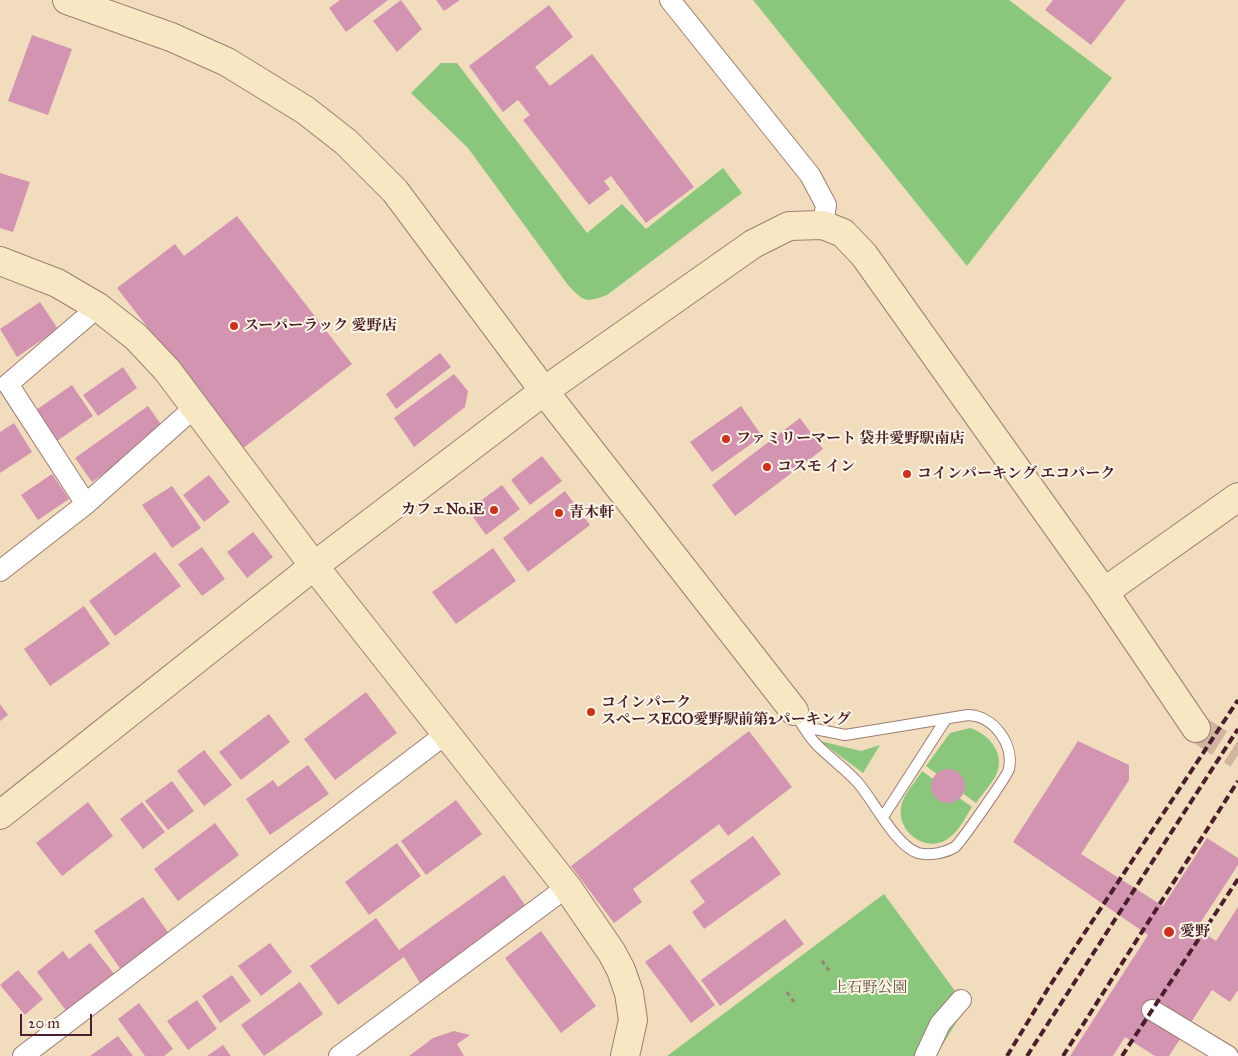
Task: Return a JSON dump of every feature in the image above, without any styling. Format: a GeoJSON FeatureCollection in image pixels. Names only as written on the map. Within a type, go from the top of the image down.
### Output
{"type":"FeatureCollection","features":[{"type":"Feature","properties":{"kind":"street"},"geometry":{"type":"LineString","coordinates":[[67,0],[171,37],[228,62],[305,110],[346,142],[395,191],[544,391],[794,711]]}},
{"type":"Feature","properties":{"kind":"street"},"geometry":{"type":"LineString","coordinates":[[670,0],[810,175],[826,205],[823,225]]}},
{"type":"Feature","properties":{"kind":"street"},"geometry":{"type":"LineString","coordinates":[[0,816],[314,566],[544,391],[753,244],[789,226],[823,225],[843,232],[864,255],[1104,592],[1196,728]]}},
{"type":"Feature","properties":{"kind":"street"},"geometry":{"type":"LineString","coordinates":[[0,261],[57,283],[98,307],[136,337],[167,370],[314,566],[566,887],[621,970],[629,993],[633,1020],[625,1056]]}},
{"type":"Feature","properties":{"kind":"street"},"geometry":{"type":"LineString","coordinates":[[86,504],[8,384],[98,307]]}},
{"type":"Feature","properties":{"kind":"street"},"geometry":{"type":"LineString","coordinates":[[0,571],[86,504],[195,407]]}},
{"type":"Feature","properties":{"kind":"street"},"geometry":{"type":"LineString","coordinates":[[1104,592],[1238,497]]}},
{"type":"Feature","properties":{"kind":"street"},"geometry":{"type":"LineString","coordinates":[[23,1056],[447,733]]}},
{"type":"Feature","properties":{"kind":"street"},"geometry":{"type":"LineString","coordinates":[[338,1056],[566,887]]}},
{"type":"Feature","properties":{"kind":"street"},"geometry":{"type":"LineString","coordinates":[[925,1056],[940,1024],[961,1000]]}},
{"type":"Feature","properties":{"kind":"street"},"geometry":{"type":"LineString","coordinates":[[1152,1010],[1228,1056]]}},
{"type":"Feature","properties":{"kind":"lane"},"geometry":{"type":"LineString","coordinates":[[794,711],[815,728],[845,735],[946,719],[978,716],[994,726],[1009,750],[1009,771],[956,846],[940,854],[918,853],[903,844],[858,783],[816,744],[794,711]]}},
{"type":"Feature","properties":{"kind":"lane"},"geometry":{"type":"LineString","coordinates":[[884,817],[946,719]]}},
{"type":"Feature","properties":{"kind":"path"},"geometry":{"type":"LineString","coordinates":[[822,961],[830,972]]}},
{"type":"Feature","properties":{"kind":"path"},"geometry":{"type":"LineString","coordinates":[[787,992],[794,1002]]}},
{"type":"Feature","properties":{"kind":"green space"},"geometry":{"type":"Polygon","coordinates":[[[753,0],[1009,0],[1112,78],[967,266],[753,0]]]}},
{"type":"Feature","properties":{"kind":"green space"},"geometry":{"type":"Polygon","coordinates":[[[441,63],[457,63],[587,233],[622,204],[646,229],[723,168],[742,193],[607,295],[590,300],[582,298],[568,285],[468,148],[411,93],[441,63]]]}},
{"type":"Feature","properties":{"kind":"green space"},"geometry":{"type":"Polygon","coordinates":[[[970,728],[984,735],[990,741],[998,754],[999,761],[995,777],[976,803],[926,766],[950,733],[970,728]]]}},
{"type":"Feature","properties":{"kind":"green space"},"geometry":{"type":"Polygon","coordinates":[[[820,741],[861,751],[880,745],[863,773],[820,741]]]}},
{"type":"Feature","properties":{"kind":"green space"},"geometry":{"type":"Polygon","coordinates":[[[922,771],[972,807],[954,833],[946,840],[937,843],[920,841],[906,830],[902,822],[903,799],[922,771]]]}},
{"type":"Feature","properties":{"kind":"green space","name":"上石野公園"},"geometry":{"type":"Polygon","coordinates":[[[884,894],[966,1006],[936,1056],[667,1056],[884,894]]]}},
{"type":"Feature","properties":{"kind":"building"},"geometry":{"type":"Polygon","coordinates":[[[340,0],[388,0],[346,32],[329,8],[340,0]]]}},
{"type":"Feature","properties":{"kind":"building"},"geometry":{"type":"Polygon","coordinates":[[[401,0],[422,29],[397,52],[373,21],[401,0]]]}},
{"type":"Feature","properties":{"kind":"building"},"geometry":{"type":"Polygon","coordinates":[[[436,0],[460,0],[444,11],[436,0]]]}},
{"type":"Feature","properties":{"kind":"building"},"geometry":{"type":"Polygon","coordinates":[[[1053,0],[1126,0],[1091,45],[1045,10],[1053,0]]]}},
{"type":"Feature","properties":{"kind":"building"},"geometry":{"type":"Polygon","coordinates":[[[549,5],[573,37],[535,67],[550,86],[592,54],[694,187],[646,223],[611,176],[604,181],[610,189],[589,205],[523,120],[530,115],[518,100],[503,112],[469,66],[549,5]]]}},
{"type":"Feature","properties":{"kind":"building"},"geometry":{"type":"Polygon","coordinates":[[[32,35],[72,49],[48,115],[8,101],[32,35]]]}},
{"type":"Feature","properties":{"kind":"building"},"geometry":{"type":"Polygon","coordinates":[[[0,173],[30,182],[13,232],[0,228],[0,173]]]}},
{"type":"Feature","properties":{"kind":"building","name":"スーパーラック 愛野店"},"geometry":{"type":"Polygon","coordinates":[[[237,216],[352,364],[242,449],[117,288],[175,244],[184,256],[237,216]]]}},
{"type":"Feature","properties":{"kind":"building"},"geometry":{"type":"Polygon","coordinates":[[[40,302],[58,329],[17,357],[0,329],[40,302]]]}},
{"type":"Feature","properties":{"kind":"building"},"geometry":{"type":"Polygon","coordinates":[[[440,353],[451,367],[396,409],[386,394],[440,353]]]}},
{"type":"Feature","properties":{"kind":"building"},"geometry":{"type":"Polygon","coordinates":[[[123,367],[137,388],[98,416],[83,395],[123,367]]]}},
{"type":"Feature","properties":{"kind":"building"},"geometry":{"type":"Polygon","coordinates":[[[454,374],[468,391],[465,407],[414,447],[394,418],[454,374]]]}},
{"type":"Feature","properties":{"kind":"building"},"geometry":{"type":"Polygon","coordinates":[[[72,385],[93,416],[57,441],[36,410],[72,385]]]}},
{"type":"Feature","properties":{"kind":"building"},"geometry":{"type":"Polygon","coordinates":[[[148,406],[165,430],[92,482],[75,458],[148,406]]]}},
{"type":"Feature","properties":{"kind":"building","name":"ファミリーマート 袋井愛野駅南店"},"geometry":{"type":"Polygon","coordinates":[[[741,406],[762,436],[712,472],[690,442],[741,406]]]}},
{"type":"Feature","properties":{"kind":"building","name":"コスモ イン"},"geometry":{"type":"Polygon","coordinates":[[[800,418],[823,449],[735,516],[712,485],[800,418]]]}},
{"type":"Feature","properties":{"kind":"building"},"geometry":{"type":"Polygon","coordinates":[[[14,423],[32,452],[0,473],[0,432],[14,423]]]}},
{"type":"Feature","properties":{"kind":"building"},"geometry":{"type":"Polygon","coordinates":[[[542,456],[562,481],[530,505],[511,480],[542,456]]]}},
{"type":"Feature","properties":{"kind":"building"},"geometry":{"type":"Polygon","coordinates":[[[52,474],[69,499],[38,520],[21,495],[52,474]]]}},
{"type":"Feature","properties":{"kind":"building"},"geometry":{"type":"Polygon","coordinates":[[[209,475],[230,502],[204,522],[183,495],[209,475]]]}},
{"type":"Feature","properties":{"kind":"building","name":"カフェNo.iE"},"geometry":{"type":"Polygon","coordinates":[[[502,485],[520,509],[486,535],[468,510],[502,485]]]}},
{"type":"Feature","properties":{"kind":"building"},"geometry":{"type":"Polygon","coordinates":[[[172,486],[201,528],[172,548],[142,505],[172,486]]]}},
{"type":"Feature","properties":{"kind":"building"},"geometry":{"type":"Polygon","coordinates":[[[565,491],[590,525],[528,572],[503,538],[565,491]]]}},
{"type":"Feature","properties":{"kind":"building"},"geometry":{"type":"Polygon","coordinates":[[[253,532],[273,557],[247,578],[227,552],[253,532]]]}},
{"type":"Feature","properties":{"kind":"building"},"geometry":{"type":"Polygon","coordinates":[[[202,547],[225,579],[202,596],[178,564],[202,547]]]}},
{"type":"Feature","properties":{"kind":"building"},"geometry":{"type":"Polygon","coordinates":[[[493,548],[516,581],[456,624],[432,592],[493,548]]]}},
{"type":"Feature","properties":{"kind":"building"},"geometry":{"type":"Polygon","coordinates":[[[155,552],[181,586],[115,636],[89,601],[155,552]]]}},
{"type":"Feature","properties":{"kind":"building"},"geometry":{"type":"Polygon","coordinates":[[[84,606],[110,644],[50,686],[24,649],[84,606]]]}},
{"type":"Feature","properties":{"kind":"building"},"geometry":{"type":"Polygon","coordinates":[[[366,692],[397,733],[335,780],[304,739],[366,692]]]}},
{"type":"Feature","properties":{"kind":"building"},"geometry":{"type":"Polygon","coordinates":[[[0,704],[8,715],[0,721],[0,704]]]}},
{"type":"Feature","properties":{"kind":"building"},"geometry":{"type":"Polygon","coordinates":[[[269,714],[290,742],[241,780],[219,752],[269,714]]]}},
{"type":"Feature","properties":{"kind":"building"},"geometry":{"type":"Polygon","coordinates":[[[749,731],[792,787],[728,836],[719,824],[633,889],[642,902],[614,923],[571,866],[749,731]]]}},
{"type":"Feature","properties":{"kind":"building"},"geometry":{"type":"Polygon","coordinates":[[[1078,741],[1129,765],[1129,780],[1081,854],[1163,906],[1207,838],[1238,858],[1238,865],[1197,928],[1216,941],[1238,907],[1238,990],[1230,1002],[1212,990],[1169,1056],[1155,1056],[1125,1037],[1113,1056],[1070,1056],[1148,935],[1013,842],[1078,741]]]}},
{"type":"Feature","properties":{"kind":"building"},"geometry":{"type":"Polygon","coordinates":[[[204,750],[232,785],[204,806],[177,771],[204,750]]]}},
{"type":"Feature","properties":{"kind":"building"},"geometry":{"type":"Polygon","coordinates":[[[308,765],[329,794],[270,835],[246,799],[273,780],[278,787],[308,765]]]}},
{"type":"Feature","properties":{"kind":"building"},"geometry":{"type":"Polygon","coordinates":[[[948,769],[960,774],[965,786],[960,798],[948,803],[936,798],[931,786],[936,774],[948,769]]]}},
{"type":"Feature","properties":{"kind":"building"},"geometry":{"type":"Polygon","coordinates":[[[172,781],[194,811],[168,830],[145,801],[172,781]]]}},
{"type":"Feature","properties":{"kind":"building"},"geometry":{"type":"Polygon","coordinates":[[[456,800],[482,834],[426,875],[401,841],[456,800]]]}},
{"type":"Feature","properties":{"kind":"building"},"geometry":{"type":"Polygon","coordinates":[[[88,802],[113,836],[62,876],[36,843],[88,802]]]}},
{"type":"Feature","properties":{"kind":"building"},"geometry":{"type":"Polygon","coordinates":[[[142,802],[165,832],[143,849],[120,819],[142,802]]]}},
{"type":"Feature","properties":{"kind":"building"},"geometry":{"type":"Polygon","coordinates":[[[215,823],[239,855],[178,901],[154,869],[215,823]]]}},
{"type":"Feature","properties":{"kind":"building"},"geometry":{"type":"Polygon","coordinates":[[[753,836],[781,874],[704,929],[692,912],[705,902],[690,881],[753,836]]]}},
{"type":"Feature","properties":{"kind":"building"},"geometry":{"type":"Polygon","coordinates":[[[397,843],[421,876],[369,915],[345,882],[397,843]]]}},
{"type":"Feature","properties":{"kind":"building"},"geometry":{"type":"Polygon","coordinates":[[[504,875],[527,908],[420,983],[404,957],[338,1005],[310,966],[376,918],[399,950],[504,875]]]}},
{"type":"Feature","properties":{"kind":"building"},"geometry":{"type":"Polygon","coordinates":[[[143,897],[170,935],[121,970],[94,931],[143,897]]]}},
{"type":"Feature","properties":{"kind":"building"},"geometry":{"type":"Polygon","coordinates":[[[785,919],[804,944],[720,1006],[701,980],[785,919]]]}},
{"type":"Feature","properties":{"kind":"building"},"geometry":{"type":"Polygon","coordinates":[[[541,931],[596,1006],[561,1033],[505,958],[541,931]]]}},
{"type":"Feature","properties":{"kind":"building"},"geometry":{"type":"Polygon","coordinates":[[[90,943],[115,975],[67,1012],[37,972],[63,951],[69,959],[90,943]]]}},
{"type":"Feature","properties":{"kind":"building"},"geometry":{"type":"Polygon","coordinates":[[[270,943],[292,972],[261,996],[238,966],[270,943]]]}},
{"type":"Feature","properties":{"kind":"building"},"geometry":{"type":"Polygon","coordinates":[[[670,944],[715,1005],[691,1023],[645,962],[670,944]]]}},
{"type":"Feature","properties":{"kind":"building"},"geometry":{"type":"Polygon","coordinates":[[[18,970],[43,999],[25,1015],[0,985],[18,970]]]}},
{"type":"Feature","properties":{"kind":"building"},"geometry":{"type":"Polygon","coordinates":[[[232,975],[251,1001],[220,1023],[202,996],[232,975]]]}},
{"type":"Feature","properties":{"kind":"building"},"geometry":{"type":"Polygon","coordinates":[[[300,982],[323,1014],[264,1056],[241,1025],[300,982]]]}},
{"type":"Feature","properties":{"kind":"building"},"geometry":{"type":"Polygon","coordinates":[[[197,1000],[217,1029],[188,1050],[167,1021],[197,1000]]]}},
{"type":"Feature","properties":{"kind":"building"},"geometry":{"type":"Polygon","coordinates":[[[139,1003],[173,1049],[164,1056],[145,1056],[118,1019],[139,1003]]]}},
{"type":"Feature","properties":{"kind":"building"},"geometry":{"type":"Polygon","coordinates":[[[454,1031],[470,1035],[457,1044],[464,1056],[409,1056],[433,1038],[454,1031]]]}},
{"type":"Feature","properties":{"kind":"building"},"geometry":{"type":"Polygon","coordinates":[[[118,1036],[133,1056],[90,1056],[118,1036]]]}},
{"type":"Feature","properties":{"kind":"building"},"geometry":{"type":"Polygon","coordinates":[[[223,1045],[231,1056],[207,1056],[223,1045]]]}},
{"type":"Feature","properties":{"kind":"tunnel"},"geometry":{"type":"LineString","coordinates":[[1196,728],[1238,755]]}},
{"type":"Feature","properties":{"kind":"railway"},"geometry":{"type":"LineString","coordinates":[[1007,1056],[1049,987],[1238,700]]}},
{"type":"Feature","properties":{"kind":"railway"},"geometry":{"type":"LineString","coordinates":[[1027,1056],[1238,729]]}},
{"type":"Feature","properties":{"kind":"railway"},"geometry":{"type":"LineString","coordinates":[[1063,1056],[1238,781]]}},
{"type":"Feature","properties":{"kind":"railway"},"geometry":{"type":"LineString","coordinates":[[1122,1056],[1238,879]]}},
{"type":"Feature","properties":{"kind":"place","name":"スーパーラック 愛野店"},"geometry":{"type":"Point","coordinates":[234,326]}},
{"type":"Feature","properties":{"kind":"place","name":"ファミリーマート 袋井愛野駅南店"},"geometry":{"type":"Point","coordinates":[726,439]}},
{"type":"Feature","properties":{"kind":"place","name":"コスモ イン"},"geometry":{"type":"Point","coordinates":[767,467]}},
{"type":"Feature","properties":{"kind":"place","name":"コインパーキング エコパーク"},"geometry":{"type":"Point","coordinates":[907,474]}},
{"type":"Feature","properties":{"kind":"place","name":"カフェNo.iE"},"geometry":{"type":"Point","coordinates":[494,510]}},
{"type":"Feature","properties":{"kind":"place","name":"青木軒"},"geometry":{"type":"Point","coordinates":[559,513]}},
{"type":"Feature","properties":{"kind":"place","name":"コインパーク スペースECO愛野駅前第2パーキング"},"geometry":{"type":"Point","coordinates":[591,712]}},
{"type":"Feature","properties":{"kind":"place","name":"愛野"},"geometry":{"type":"Point","coordinates":[1169,932]}}]}
